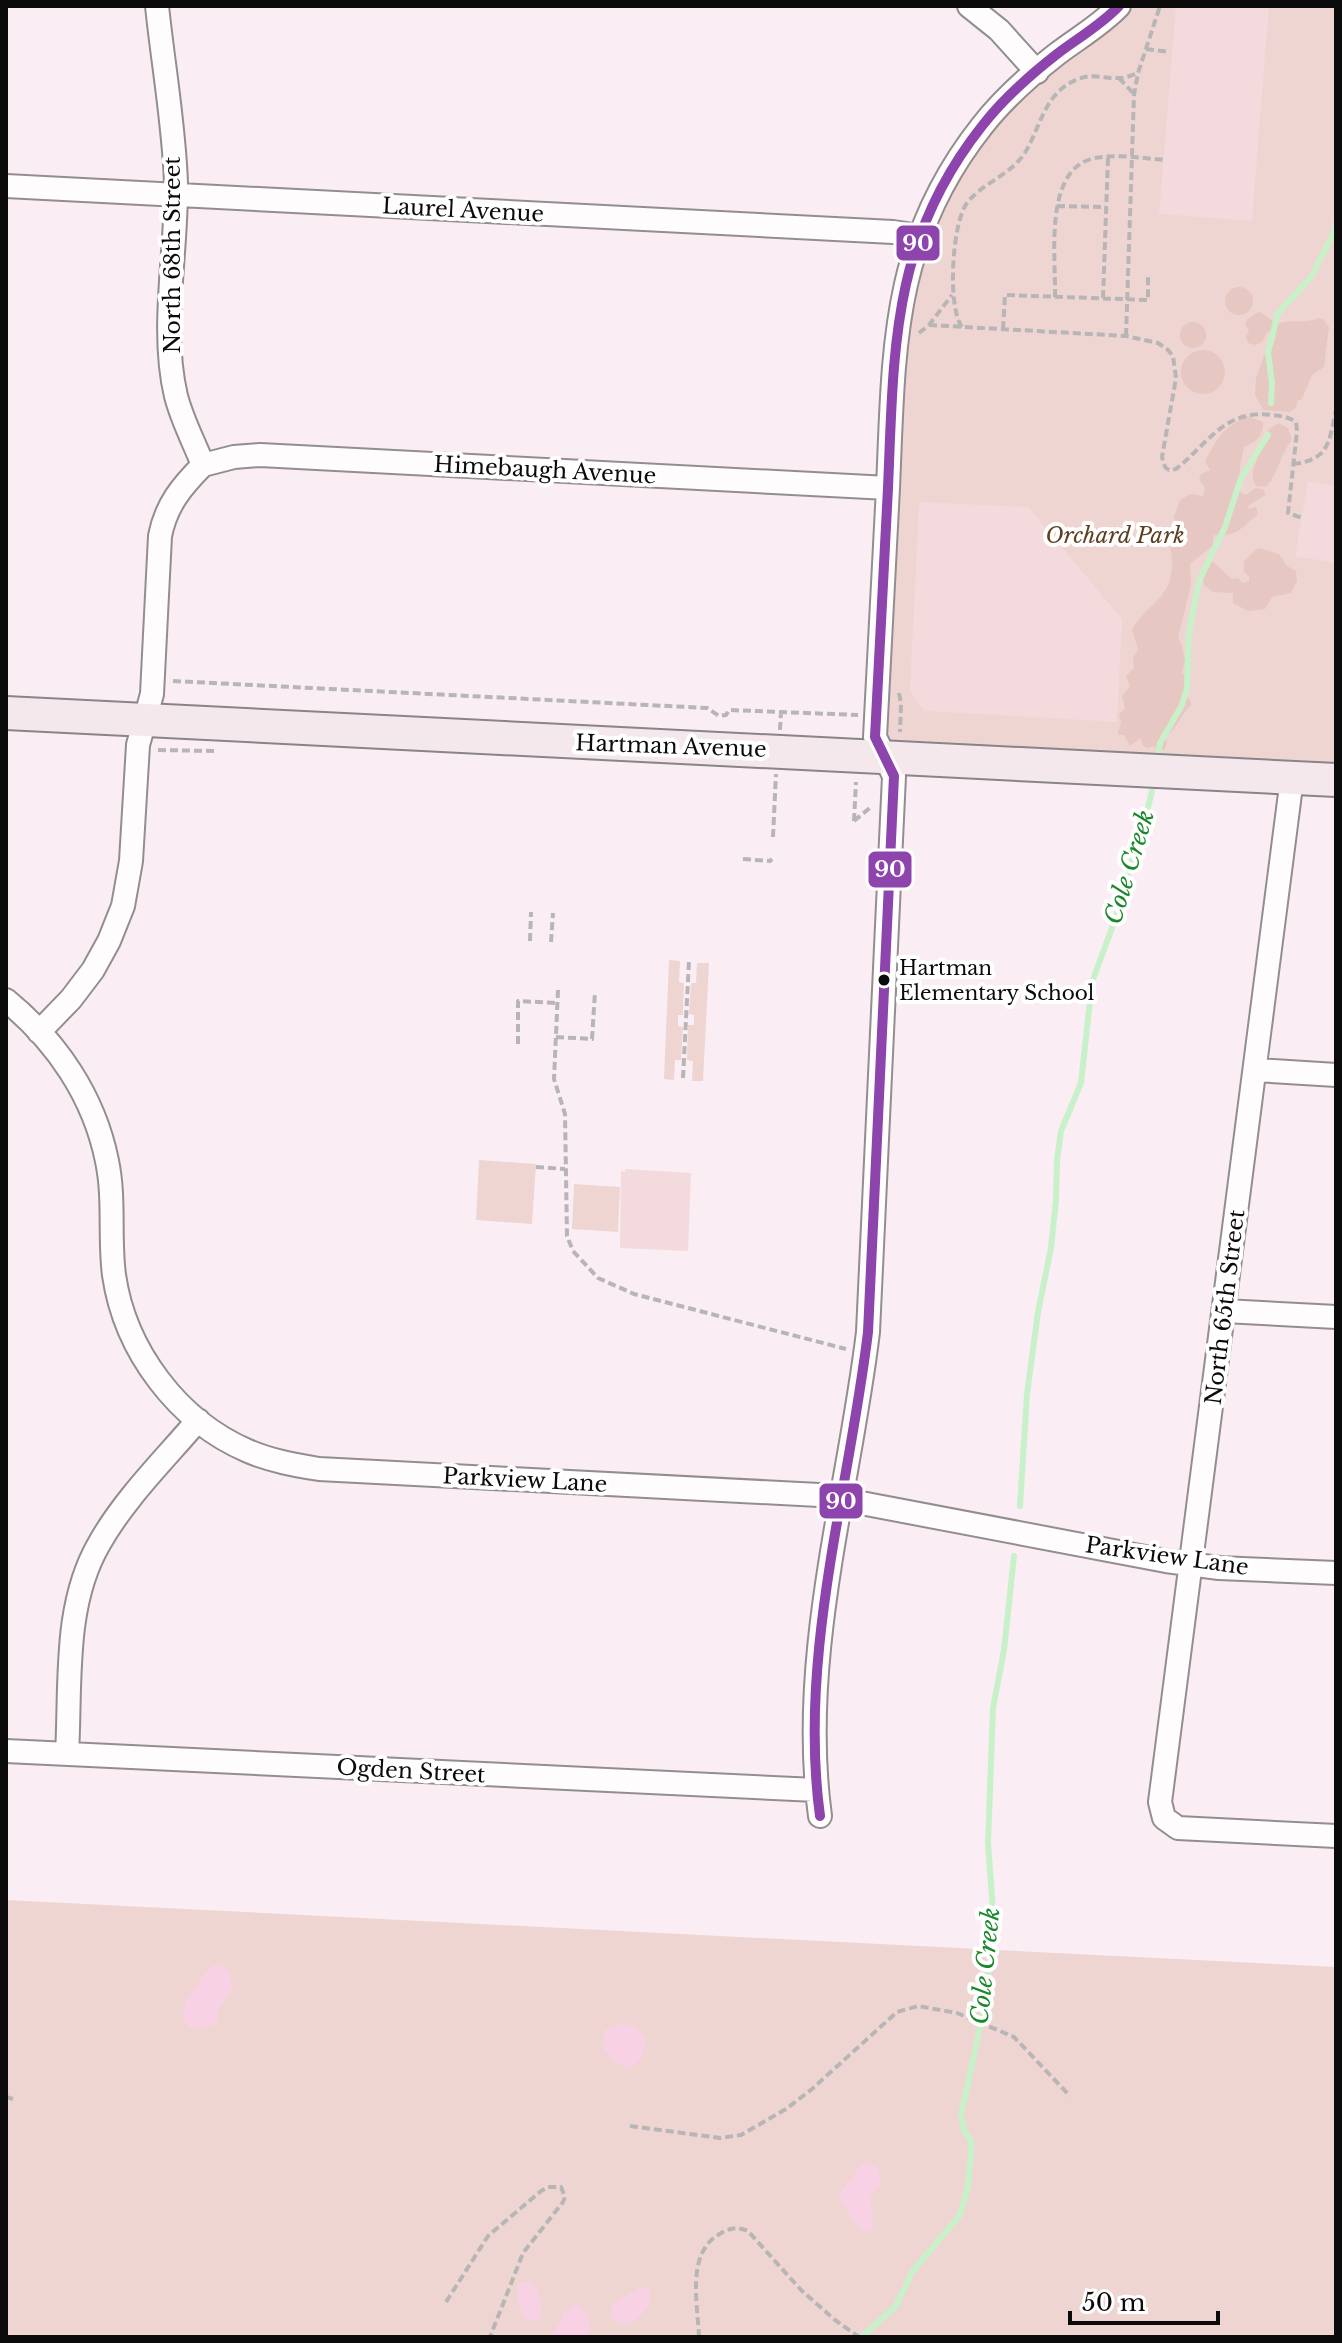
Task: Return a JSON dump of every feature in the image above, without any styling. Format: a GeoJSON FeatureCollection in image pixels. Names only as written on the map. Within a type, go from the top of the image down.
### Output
{"type":"FeatureCollection","features":[{"type":"Feature","properties":{"kind":"main road","name":"Hartman Avenue"},"geometry":{"type":"LineString","coordinates":[[6,713],[1336,780]]}},
{"type":"Feature","properties":{"kind":"street","name":"North 68th Street"},"geometry":{"type":"LineString","coordinates":[[157,6],[176,195],[171,369],[184,420],[203,465]]}},
{"type":"Feature","properties":{"kind":"street"},"geometry":{"type":"LineString","coordinates":[[969,6],[999,30],[1037,72]]}},
{"type":"Feature","properties":{"kind":"street"},"geometry":{"type":"LineString","coordinates":[[820,1816],[814,1759],[820,1635],[868,1332],[894,776],[875,737],[894,344],[904,287],[920,236],[939,192],[967,145],[1002,103],[1119,6]]}},
{"type":"Feature","properties":{"kind":"street","name":"Laurel Avenue"},"geometry":{"type":"LineString","coordinates":[[6,186],[893,232],[920,236]]}},
{"type":"Feature","properties":{"kind":"street","name":"Himebaugh Avenue"},"geometry":{"type":"LineString","coordinates":[[203,465],[234,457],[260,455],[888,488]]}},
{"type":"Feature","properties":{"kind":"street"},"geometry":{"type":"LineString","coordinates":[[39,1032],[82,986],[116,925],[123,906],[131,861],[138,745],[152,694],[160,536],[164,516],[177,492],[203,465]]}},
{"type":"Feature","properties":{"kind":"street","name":"North 65th Street"},"geometry":{"type":"LineString","coordinates":[[1292,778],[1160,1802],[1164,1818],[1178,1828],[1336,1836]]}},
{"type":"Feature","properties":{"kind":"street","name":"Parkview Lane"},"geometry":{"type":"LineString","coordinates":[[6,1000],[57,1050],[76,1078],[100,1135],[111,1183],[114,1277],[130,1329],[161,1383],[214,1433],[248,1451],[280,1462],[319,1469],[841,1498],[1192,1564],[1336,1573]]}},
{"type":"Feature","properties":{"kind":"street"},"geometry":{"type":"LineString","coordinates":[[1256,1070],[1336,1075]]}},
{"type":"Feature","properties":{"kind":"street"},"geometry":{"type":"LineString","coordinates":[[1224,1311],[1336,1317]]}},
{"type":"Feature","properties":{"kind":"street"},"geometry":{"type":"LineString","coordinates":[[67,1754],[73,1622],[86,1570],[113,1521],[198,1420]]}},
{"type":"Feature","properties":{"kind":"street","name":"Ogden Street"},"geometry":{"type":"LineString","coordinates":[[6,1751],[816,1790]]}},
{"type":"Feature","properties":{"kind":"path"},"geometry":{"type":"LineString","coordinates":[[1126,336],[1134,95],[1160,6]]}},
{"type":"Feature","properties":{"kind":"path"},"geometry":{"type":"LineString","coordinates":[[1146,49],[1169,52]]}},
{"type":"Feature","properties":{"kind":"path"},"geometry":{"type":"LineString","coordinates":[[962,327],[957,320],[952,295],[956,226],[968,201],[1017,164],[1027,150],[1045,107],[1064,88],[1078,79],[1099,75],[1119,78],[1138,73]]}},
{"type":"Feature","properties":{"kind":"path"},"geometry":{"type":"LineString","coordinates":[[1119,78],[1134,95]]}},
{"type":"Feature","properties":{"kind":"path"},"geometry":{"type":"LineString","coordinates":[[1055,297],[1057,206],[1060,189],[1073,170],[1094,158],[1164,160]]}},
{"type":"Feature","properties":{"kind":"path"},"geometry":{"type":"LineString","coordinates":[[1103,298],[1108,158]]}},
{"type":"Feature","properties":{"kind":"path"},"geometry":{"type":"LineString","coordinates":[[1057,206],[1107,207]]}},
{"type":"Feature","properties":{"kind":"path"},"geometry":{"type":"LineString","coordinates":[[1003,329],[1005,295],[1148,300],[1148,276]]}},
{"type":"Feature","properties":{"kind":"path"},"geometry":{"type":"LineString","coordinates":[[952,295],[929,325],[1126,336],[1158,343],[1168,350],[1173,356],[1176,378],[1162,457],[1169,470],[1176,469],[1229,421],[1251,413],[1284,417],[1296,422],[1288,513],[1302,518]]}},
{"type":"Feature","properties":{"kind":"path"},"geometry":{"type":"LineString","coordinates":[[1293,464],[1309,462],[1325,450],[1336,410]]}},
{"type":"Feature","properties":{"kind":"path"},"geometry":{"type":"LineString","coordinates":[[167,681],[707,708],[719,716],[726,715],[729,710],[859,715]]}},
{"type":"Feature","properties":{"kind":"path"},"geometry":{"type":"LineString","coordinates":[[773,837],[776,778]]}},
{"type":"Feature","properties":{"kind":"path"},"geometry":{"type":"LineString","coordinates":[[856,782],[854,821],[875,805]]}},
{"type":"Feature","properties":{"kind":"path"},"geometry":{"type":"LineString","coordinates":[[743,859],[772,859]]}},
{"type":"Feature","properties":{"kind":"path"},"geometry":{"type":"LineString","coordinates":[[530,941],[531,912]]}},
{"type":"Feature","properties":{"kind":"path"},"geometry":{"type":"LineString","coordinates":[[551,942],[553,913]]}},
{"type":"Feature","properties":{"kind":"path"},"geometry":{"type":"LineString","coordinates":[[683,1078],[689,961]]}},
{"type":"Feature","properties":{"kind":"path"},"geometry":{"type":"LineString","coordinates":[[558,990],[554,1079],[565,1114],[567,1236],[583,1264],[598,1278],[664,1302],[848,1349]]}},
{"type":"Feature","properties":{"kind":"path"},"geometry":{"type":"LineString","coordinates":[[556,1037],[592,1039],[595,992]]}},
{"type":"Feature","properties":{"kind":"path"},"geometry":{"type":"LineString","coordinates":[[518,1044],[518,1001],[557,1003]]}},
{"type":"Feature","properties":{"kind":"path"},"geometry":{"type":"LineString","coordinates":[[536,1167],[566,1169]]}},
{"type":"Feature","properties":{"kind":"path"},"geometry":{"type":"LineString","coordinates":[[630,2126],[731,2138],[758,2126],[812,2089],[897,2012],[918,2006],[957,2013],[1002,2031],[1025,2046],[1070,2096]]}},
{"type":"Feature","properties":{"kind":"path"},"geometry":{"type":"LineString","coordinates":[[6,2097],[13,2099]]}},
{"type":"Feature","properties":{"kind":"path"},"geometry":{"type":"LineString","coordinates":[[446,2302],[488,2236],[541,2191],[548,2187],[561,2187],[565,2197],[563,2202],[523,2253],[490,2337]]}},
{"type":"Feature","properties":{"kind":"path"},"geometry":{"type":"LineString","coordinates":[[699,2337],[699,2263],[713,2237],[732,2228],[748,2231],[789,2278],[835,2320],[859,2337]]}},
{"type":"Feature","properties":{"kind":"green space","name":"Orchard Park"},"geometry":{"type":"Polygon","coordinates":[[[1133,6],[1336,6],[1336,770],[892,744],[885,727],[904,336],[928,240],[958,177],[997,123],[1026,92],[1133,6]]]}},
{"type":"Feature","properties":{"kind":"green space"},"geometry":{"type":"Polygon","coordinates":[[[669,960],[680,961],[679,982],[684,983],[683,1015],[678,1015],[678,1026],[683,1027],[681,1060],[675,1060],[674,1080],[664,1079],[669,960]]]}},
{"type":"Feature","properties":{"kind":"green space"},"geometry":{"type":"Polygon","coordinates":[[[697,963],[709,963],[703,1081],[692,1081],[693,1061],[687,1060],[688,1025],[694,1025],[694,1015],[689,1014],[691,983],[696,983],[697,963]]]}},
{"type":"Feature","properties":{"kind":"green space"},"geometry":{"type":"Polygon","coordinates":[[[479,1160],[536,1164],[532,1224],[476,1220],[479,1160]]]}},
{"type":"Feature","properties":{"kind":"green space"},"geometry":{"type":"Polygon","coordinates":[[[574,1184],[620,1187],[618,1232],[572,1229],[574,1184]]]}},
{"type":"Feature","properties":{"kind":"green space"},"geometry":{"type":"Polygon","coordinates":[[[6,1900],[1336,1967],[1336,2337],[6,2337],[6,1900]]]}},
{"type":"Feature","properties":{"kind":"shaded area"},"geometry":{"type":"Polygon","coordinates":[[[1176,6],[1269,6],[1252,221],[1159,214],[1176,6]]]}},
{"type":"Feature","properties":{"kind":"shaded area"},"geometry":{"type":"Polygon","coordinates":[[[1239,287],[1249,291],[1253,301],[1249,311],[1239,315],[1229,311],[1225,301],[1229,291],[1239,287]]]}},
{"type":"Feature","properties":{"kind":"shaded area"},"geometry":{"type":"Polygon","coordinates":[[[1260,312],[1277,324],[1319,318],[1329,327],[1324,367],[1312,375],[1302,399],[1290,412],[1263,410],[1255,395],[1256,378],[1265,353],[1273,346],[1276,336],[1268,331],[1262,342],[1256,345],[1248,343],[1246,337],[1249,330],[1245,325],[1247,320],[1260,312]]]}},
{"type":"Feature","properties":{"kind":"shaded area"},"geometry":{"type":"Polygon","coordinates":[[[1193,322],[1202,326],[1206,335],[1202,344],[1193,348],[1184,344],[1180,335],[1184,326],[1193,322]]]}},
{"type":"Feature","properties":{"kind":"shaded area"},"geometry":{"type":"Polygon","coordinates":[[[1203,350],[1219,356],[1225,372],[1219,388],[1203,394],[1187,388],[1181,372],[1187,356],[1203,350]]]}},
{"type":"Feature","properties":{"kind":"shaded area"},"geometry":{"type":"Polygon","coordinates":[[[1247,416],[1263,422],[1263,427],[1258,438],[1244,447],[1239,475],[1240,492],[1246,495],[1255,488],[1263,489],[1266,495],[1249,505],[1248,509],[1256,507],[1258,514],[1234,532],[1214,535],[1212,546],[1190,564],[1191,585],[1178,638],[1185,660],[1182,673],[1189,682],[1187,697],[1191,705],[1165,737],[1164,750],[1143,746],[1141,738],[1130,746],[1124,735],[1118,732],[1121,723],[1119,714],[1125,708],[1122,696],[1130,686],[1126,676],[1134,668],[1133,658],[1138,649],[1132,630],[1169,582],[1172,565],[1170,542],[1172,535],[1179,531],[1174,517],[1180,500],[1191,494],[1203,496],[1205,488],[1199,480],[1201,474],[1210,470],[1205,462],[1213,446],[1231,425],[1247,416]]]}},
{"type":"Feature","properties":{"kind":"shaded area"},"geometry":{"type":"Polygon","coordinates":[[[1279,423],[1288,428],[1292,440],[1270,482],[1266,487],[1256,486],[1253,471],[1260,447],[1269,429],[1279,423]]]}},
{"type":"Feature","properties":{"kind":"shaded area"},"geometry":{"type":"Polygon","coordinates":[[[1308,481],[1336,486],[1336,563],[1295,556],[1308,481]]]}},
{"type":"Feature","properties":{"kind":"shaded area"},"geometry":{"type":"Polygon","coordinates":[[[919,502],[1028,507],[1122,619],[1117,722],[924,711],[910,691],[919,502]]]}},
{"type":"Feature","properties":{"kind":"shaded area"},"geometry":{"type":"Polygon","coordinates":[[[1258,548],[1279,554],[1287,566],[1296,571],[1297,581],[1291,593],[1272,597],[1265,609],[1248,611],[1233,603],[1233,593],[1213,592],[1204,585],[1203,578],[1212,561],[1232,579],[1238,578],[1243,583],[1249,581],[1244,571],[1244,561],[1258,548]]]}},
{"type":"Feature","properties":{"kind":"shaded area"},"geometry":{"type":"Polygon","coordinates":[[[625,1169],[691,1173],[688,1251],[620,1248],[621,1171],[625,1172],[625,1169]]]}},
{"type":"Feature","properties":{"kind":"sand"},"geometry":{"type":"Polygon","coordinates":[[[217,1964],[227,1970],[232,1988],[218,2011],[217,2023],[204,2028],[189,2027],[183,2017],[187,2002],[201,1979],[217,1964]]]}},
{"type":"Feature","properties":{"kind":"sand"},"geometry":{"type":"Polygon","coordinates":[[[619,2024],[636,2028],[646,2041],[641,2059],[630,2069],[612,2061],[603,2048],[605,2030],[619,2024]]]}},
{"type":"Feature","properties":{"kind":"sand"},"geometry":{"type":"Polygon","coordinates":[[[869,2162],[878,2169],[881,2184],[870,2198],[873,2229],[869,2232],[855,2224],[839,2198],[861,2164],[869,2162]]]}},
{"type":"Feature","properties":{"kind":"sand"},"geometry":{"type":"Polygon","coordinates":[[[530,2282],[539,2294],[539,2319],[528,2321],[523,2315],[518,2285],[530,2282]]]}},
{"type":"Feature","properties":{"kind":"sand"},"geometry":{"type":"Polygon","coordinates":[[[641,2287],[649,2290],[651,2304],[628,2324],[615,2320],[612,2304],[641,2287]]]}},
{"type":"Feature","properties":{"kind":"sand"},"geometry":{"type":"Polygon","coordinates":[[[576,2304],[589,2316],[588,2334],[581,2337],[548,2337],[559,2325],[563,2313],[576,2304]]]}},
{"type":"Feature","properties":{"kind":"waterway","name":"Cole Creek"},"geometry":{"type":"LineString","coordinates":[[1271,403],[1268,352],[1278,313],[1311,277],[1335,230],[1336,222]]}},
{"type":"Feature","properties":{"kind":"waterway","name":"Cole Creek"},"geometry":{"type":"LineString","coordinates":[[1157,763],[1160,743],[1182,705],[1187,688],[1189,632],[1199,581],[1225,527],[1241,478],[1268,435]]}},
{"type":"Feature","properties":{"kind":"waterway","name":"Cole Creek"},"geometry":{"type":"LineString","coordinates":[[1020,1506],[1027,1394],[1038,1312],[1051,1248],[1061,1131],[1081,1083],[1092,982],[1119,909],[1154,782]]}},
{"type":"Feature","properties":{"kind":"waterway","name":"Cole Creek"},"geometry":{"type":"LineString","coordinates":[[862,2337],[896,2306],[912,2272],[960,2215],[968,2186],[971,2141],[964,2130],[961,2115],[984,2009],[994,1924],[988,1843],[993,1708],[1004,1650],[1014,1556]]}},
{"type":"Feature","properties":{"kind":"transit line","name":"90"},"geometry":{"type":"LineString","coordinates":[[820,1816],[815,1756],[821,1634],[868,1332],[894,776],[875,737],[892,389],[903,298],[914,254],[930,212],[952,169],[982,126],[1027,79],[1119,6]]}},
{"type":"Feature","properties":{"kind":"place","name":"Hartman Elementary School"},"geometry":{"type":"Point","coordinates":[884,980]}}]}
